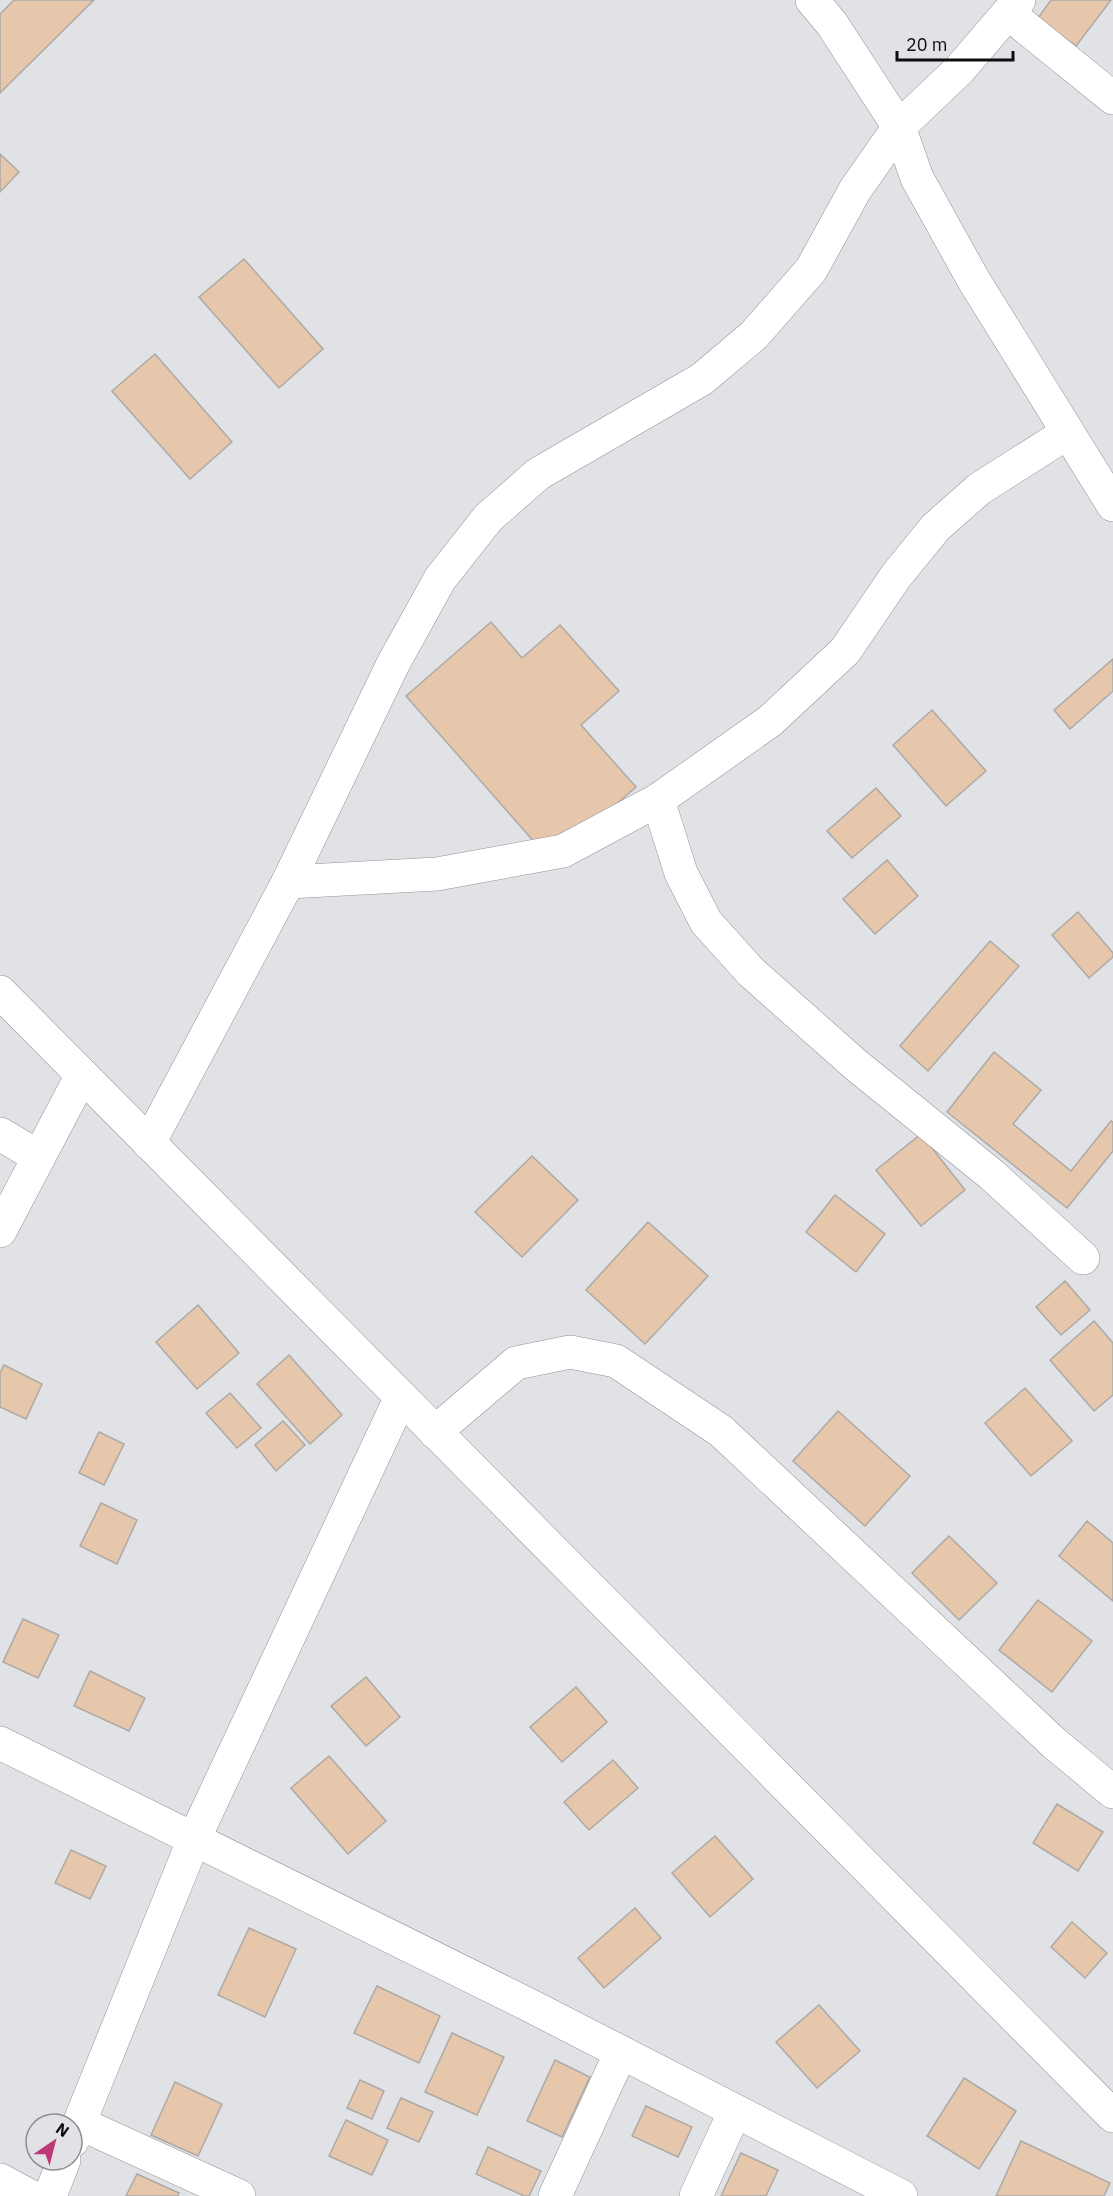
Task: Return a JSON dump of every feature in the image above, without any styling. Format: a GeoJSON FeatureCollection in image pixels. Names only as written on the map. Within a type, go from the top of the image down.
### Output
{"type":"FeatureCollection","features":[{"type":"Feature","properties":{"kind":"street"},"geometry":{"type":"LineString","coordinates":[[812,0],[832,24],[899,127],[917,178],[973,279],[1113,506]]}},
{"type":"Feature","properties":{"kind":"street"},"geometry":{"type":"LineString","coordinates":[[149,1143],[288,882],[393,664],[440,579],[488,518],[538,474],[702,379],[754,335],[811,270],[855,190],[899,127],[959,70],[1013,6],[1113,98]]}},
{"type":"Feature","properties":{"kind":"street"},"geometry":{"type":"LineString","coordinates":[[288,882],[437,873],[563,851],[658,800],[770,721],[845,651],[896,576],[935,528],[979,489],[1067,433]]}},
{"type":"Feature","properties":{"kind":"street"},"geometry":{"type":"LineString","coordinates":[[658,800],[681,873],[706,922],[751,972],[856,1065],[992,1175],[1083,1258]]}},
{"type":"Feature","properties":{"kind":"street"},"geometry":{"type":"LineString","coordinates":[[0,992],[1113,2116]]}},
{"type":"Feature","properties":{"kind":"street"},"geometry":{"type":"LineString","coordinates":[[0,1231],[82,1075]]}},
{"type":"Feature","properties":{"kind":"street"},"geometry":{"type":"LineString","coordinates":[[0,1134],[39,1157]]}},
{"type":"Feature","properties":{"kind":"street"},"geometry":{"type":"LineString","coordinates":[[435,1432],[516,1363],[570,1352],[616,1361],[721,1431],[1054,1743],[1113,1792]]}},
{"type":"Feature","properties":{"kind":"street"},"geometry":{"type":"LineString","coordinates":[[84,2112],[194,1839],[401,1397]]}},
{"type":"Feature","properties":{"kind":"street"},"geometry":{"type":"LineString","coordinates":[[0,1743],[621,2052],[901,2196]]}},
{"type":"Feature","properties":{"kind":"street"},"geometry":{"type":"LineString","coordinates":[[555,2196],[621,2052]]}},
{"type":"Feature","properties":{"kind":"street"},"geometry":{"type":"LineString","coordinates":[[696,2196],[735,2111]]}},
{"type":"Feature","properties":{"kind":"street"},"geometry":{"type":"LineString","coordinates":[[84,2135],[239,2196]]}},
{"type":"Feature","properties":{"kind":"street"},"geometry":{"type":"LineString","coordinates":[[50,2196],[59,2172]]}},
{"type":"Feature","properties":{"kind":"street"},"geometry":{"type":"LineString","coordinates":[[0,2180],[30,2196]]}},
{"type":"Feature","properties":{"kind":"building"},"geometry":{"type":"Polygon","coordinates":[[[14,0],[94,0],[0,93],[0,14],[14,0]]]}},
{"type":"Feature","properties":{"kind":"building"},"geometry":{"type":"Polygon","coordinates":[[[1051,0],[1111,0],[1076,46],[1038,18],[1051,0]]]}},
{"type":"Feature","properties":{"kind":"building"},"geometry":{"type":"Polygon","coordinates":[[[0,154],[19,172],[0,192],[0,154]]]}},
{"type":"Feature","properties":{"kind":"building"},"geometry":{"type":"Polygon","coordinates":[[[244,259],[323,349],[279,388],[199,297],[244,259]]]}},
{"type":"Feature","properties":{"kind":"building"},"geometry":{"type":"Polygon","coordinates":[[[155,354],[232,442],[190,479],[112,391],[155,354]]]}},
{"type":"Feature","properties":{"kind":"building"},"geometry":{"type":"Polygon","coordinates":[[[491,622],[522,658],[560,625],[619,691],[581,725],[636,787],[551,861],[406,696],[491,622]]]}},
{"type":"Feature","properties":{"kind":"building"},"geometry":{"type":"Polygon","coordinates":[[[1113,659],[1113,691],[1070,729],[1054,710],[1113,659]]]}},
{"type":"Feature","properties":{"kind":"building"},"geometry":{"type":"Polygon","coordinates":[[[932,710],[986,771],[946,806],[893,745],[932,710]]]}},
{"type":"Feature","properties":{"kind":"building"},"geometry":{"type":"Polygon","coordinates":[[[876,788],[901,816],[852,858],[827,831],[876,788]]]}},
{"type":"Feature","properties":{"kind":"building"},"geometry":{"type":"Polygon","coordinates":[[[887,860],[918,896],[875,934],[843,899],[887,860]]]}},
{"type":"Feature","properties":{"kind":"building"},"geometry":{"type":"Polygon","coordinates":[[[1078,912],[1113,953],[1113,957],[1089,978],[1052,935],[1078,912]]]}},
{"type":"Feature","properties":{"kind":"building"},"geometry":{"type":"Polygon","coordinates":[[[990,941],[1019,966],[928,1071],[900,1046],[990,941]]]}},
{"type":"Feature","properties":{"kind":"building"},"geometry":{"type":"Polygon","coordinates":[[[994,1052],[1041,1090],[1013,1124],[1071,1171],[1111,1121],[1113,1122],[1113,1151],[1067,1208],[947,1112],[994,1052]]]}},
{"type":"Feature","properties":{"kind":"building"},"geometry":{"type":"Polygon","coordinates":[[[921,1134],[965,1190],[921,1226],[876,1170],[921,1134]]]}},
{"type":"Feature","properties":{"kind":"building"},"geometry":{"type":"Polygon","coordinates":[[[532,1156],[578,1200],[522,1257],[475,1212],[532,1156]]]}},
{"type":"Feature","properties":{"kind":"building"},"geometry":{"type":"Polygon","coordinates":[[[835,1195],[885,1234],[856,1272],[806,1232],[835,1195]]]}},
{"type":"Feature","properties":{"kind":"building"},"geometry":{"type":"Polygon","coordinates":[[[648,1222],[708,1276],[645,1344],[586,1290],[648,1222]]]}},
{"type":"Feature","properties":{"kind":"building"},"geometry":{"type":"Polygon","coordinates":[[[1065,1281],[1090,1310],[1061,1335],[1036,1307],[1065,1281]]]}},
{"type":"Feature","properties":{"kind":"building"},"geometry":{"type":"Polygon","coordinates":[[[198,1305],[239,1353],[197,1389],[156,1342],[198,1305]]]}},
{"type":"Feature","properties":{"kind":"building"},"geometry":{"type":"Polygon","coordinates":[[[1094,1321],[1113,1343],[1113,1395],[1094,1411],[1050,1360],[1094,1321]]]}},
{"type":"Feature","properties":{"kind":"building"},"geometry":{"type":"Polygon","coordinates":[[[289,1355],[342,1415],[310,1444],[257,1384],[289,1355]]]}},
{"type":"Feature","properties":{"kind":"building"},"geometry":{"type":"Polygon","coordinates":[[[4,1365],[42,1384],[26,1419],[0,1407],[0,1373],[4,1365]]]}},
{"type":"Feature","properties":{"kind":"building"},"geometry":{"type":"Polygon","coordinates":[[[1025,1388],[1072,1441],[1031,1476],[985,1423],[1025,1388]]]}},
{"type":"Feature","properties":{"kind":"building"},"geometry":{"type":"Polygon","coordinates":[[[230,1393],[261,1428],[237,1448],[206,1413],[230,1393]]]}},
{"type":"Feature","properties":{"kind":"building"},"geometry":{"type":"Polygon","coordinates":[[[838,1411],[910,1476],[865,1526],[793,1461],[838,1411]]]}},
{"type":"Feature","properties":{"kind":"building"},"geometry":{"type":"Polygon","coordinates":[[[283,1421],[305,1445],[276,1471],[255,1445],[283,1421]]]}},
{"type":"Feature","properties":{"kind":"building"},"geometry":{"type":"Polygon","coordinates":[[[99,1432],[124,1444],[104,1485],[79,1473],[99,1432]]]}},
{"type":"Feature","properties":{"kind":"building"},"geometry":{"type":"Polygon","coordinates":[[[101,1503],[137,1520],[117,1564],[80,1546],[101,1503]]]}},
{"type":"Feature","properties":{"kind":"building"},"geometry":{"type":"Polygon","coordinates":[[[1087,1521],[1113,1543],[1113,1601],[1059,1556],[1087,1521]]]}},
{"type":"Feature","properties":{"kind":"building"},"geometry":{"type":"Polygon","coordinates":[[[949,1536],[997,1583],[959,1620],[912,1573],[949,1536]]]}},
{"type":"Feature","properties":{"kind":"building"},"geometry":{"type":"Polygon","coordinates":[[[1038,1600],[1092,1641],[1052,1692],[999,1650],[1038,1600]]]}},
{"type":"Feature","properties":{"kind":"building"},"geometry":{"type":"Polygon","coordinates":[[[23,1619],[59,1635],[38,1678],[3,1662],[23,1619]]]}},
{"type":"Feature","properties":{"kind":"building"},"geometry":{"type":"Polygon","coordinates":[[[90,1671],[145,1698],[129,1731],[74,1706],[90,1671]]]}},
{"type":"Feature","properties":{"kind":"building"},"geometry":{"type":"Polygon","coordinates":[[[366,1677],[400,1717],[366,1746],[331,1706],[366,1677]]]}},
{"type":"Feature","properties":{"kind":"building"},"geometry":{"type":"Polygon","coordinates":[[[576,1687],[607,1722],[562,1762],[530,1727],[576,1687]]]}},
{"type":"Feature","properties":{"kind":"building"},"geometry":{"type":"Polygon","coordinates":[[[329,1756],[386,1821],[348,1854],[291,1788],[329,1756]]]}},
{"type":"Feature","properties":{"kind":"building"},"geometry":{"type":"Polygon","coordinates":[[[613,1760],[638,1788],[589,1830],[564,1802],[613,1760]]]}},
{"type":"Feature","properties":{"kind":"building"},"geometry":{"type":"Polygon","coordinates":[[[1057,1804],[1103,1832],[1078,1871],[1033,1843],[1057,1804]]]}},
{"type":"Feature","properties":{"kind":"building"},"geometry":{"type":"Polygon","coordinates":[[[715,1836],[753,1879],[710,1917],[672,1873],[715,1836]]]}},
{"type":"Feature","properties":{"kind":"building"},"geometry":{"type":"Polygon","coordinates":[[[71,1850],[106,1866],[90,1899],[55,1883],[71,1850]]]}},
{"type":"Feature","properties":{"kind":"building"},"geometry":{"type":"Polygon","coordinates":[[[635,1908],[661,1938],[604,1988],[578,1958],[635,1908]]]}},
{"type":"Feature","properties":{"kind":"building"},"geometry":{"type":"Polygon","coordinates":[[[1072,1922],[1107,1953],[1085,1978],[1051,1947],[1072,1922]]]}},
{"type":"Feature","properties":{"kind":"building"},"geometry":{"type":"Polygon","coordinates":[[[249,1928],[296,1949],[265,2017],[218,1995],[249,1928]]]}},
{"type":"Feature","properties":{"kind":"building"},"geometry":{"type":"Polygon","coordinates":[[[377,1986],[440,2016],[419,2063],[354,2033],[377,1986]]]}},
{"type":"Feature","properties":{"kind":"building"},"geometry":{"type":"Polygon","coordinates":[[[819,2005],[860,2051],[817,2088],[776,2042],[819,2005]]]}},
{"type":"Feature","properties":{"kind":"building"},"geometry":{"type":"Polygon","coordinates":[[[452,2033],[504,2057],[477,2115],[425,2092],[452,2033]]]}},
{"type":"Feature","properties":{"kind":"building"},"geometry":{"type":"Polygon","coordinates":[[[555,2060],[590,2077],[562,2137],[527,2121],[555,2060]]]}},
{"type":"Feature","properties":{"kind":"building"},"geometry":{"type":"Polygon","coordinates":[[[964,2078],[1016,2111],[979,2169],[927,2136],[964,2078]]]}},
{"type":"Feature","properties":{"kind":"building"},"geometry":{"type":"Polygon","coordinates":[[[360,2080],[384,2091],[372,2119],[347,2108],[360,2080]]]}},
{"type":"Feature","properties":{"kind":"building"},"geometry":{"type":"Polygon","coordinates":[[[175,2082],[222,2104],[198,2156],[151,2135],[175,2082]]]}},
{"type":"Feature","properties":{"kind":"building"},"geometry":{"type":"Polygon","coordinates":[[[401,2098],[433,2112],[419,2142],[387,2128],[401,2098]]]}},
{"type":"Feature","properties":{"kind":"building"},"geometry":{"type":"Polygon","coordinates":[[[646,2106],[692,2127],[678,2157],[632,2136],[646,2106]]]}},
{"type":"Feature","properties":{"kind":"building"},"geometry":{"type":"Polygon","coordinates":[[[346,2120],[388,2140],[372,2175],[329,2156],[346,2120]]]}},
{"type":"Feature","properties":{"kind":"building"},"geometry":{"type":"Polygon","coordinates":[[[1021,2141],[1110,2183],[1104,2196],[996,2196],[1021,2141]]]}},
{"type":"Feature","properties":{"kind":"building"},"geometry":{"type":"Polygon","coordinates":[[[488,2147],[541,2171],[529,2196],[524,2196],[476,2174],[488,2147]]]}},
{"type":"Feature","properties":{"kind":"building"},"geometry":{"type":"Polygon","coordinates":[[[741,2153],[778,2170],[766,2196],[721,2196],[741,2153]]]}},
{"type":"Feature","properties":{"kind":"building"},"geometry":{"type":"Polygon","coordinates":[[[137,2174],[179,2193],[178,2196],[126,2196],[137,2174]]]}}]}
